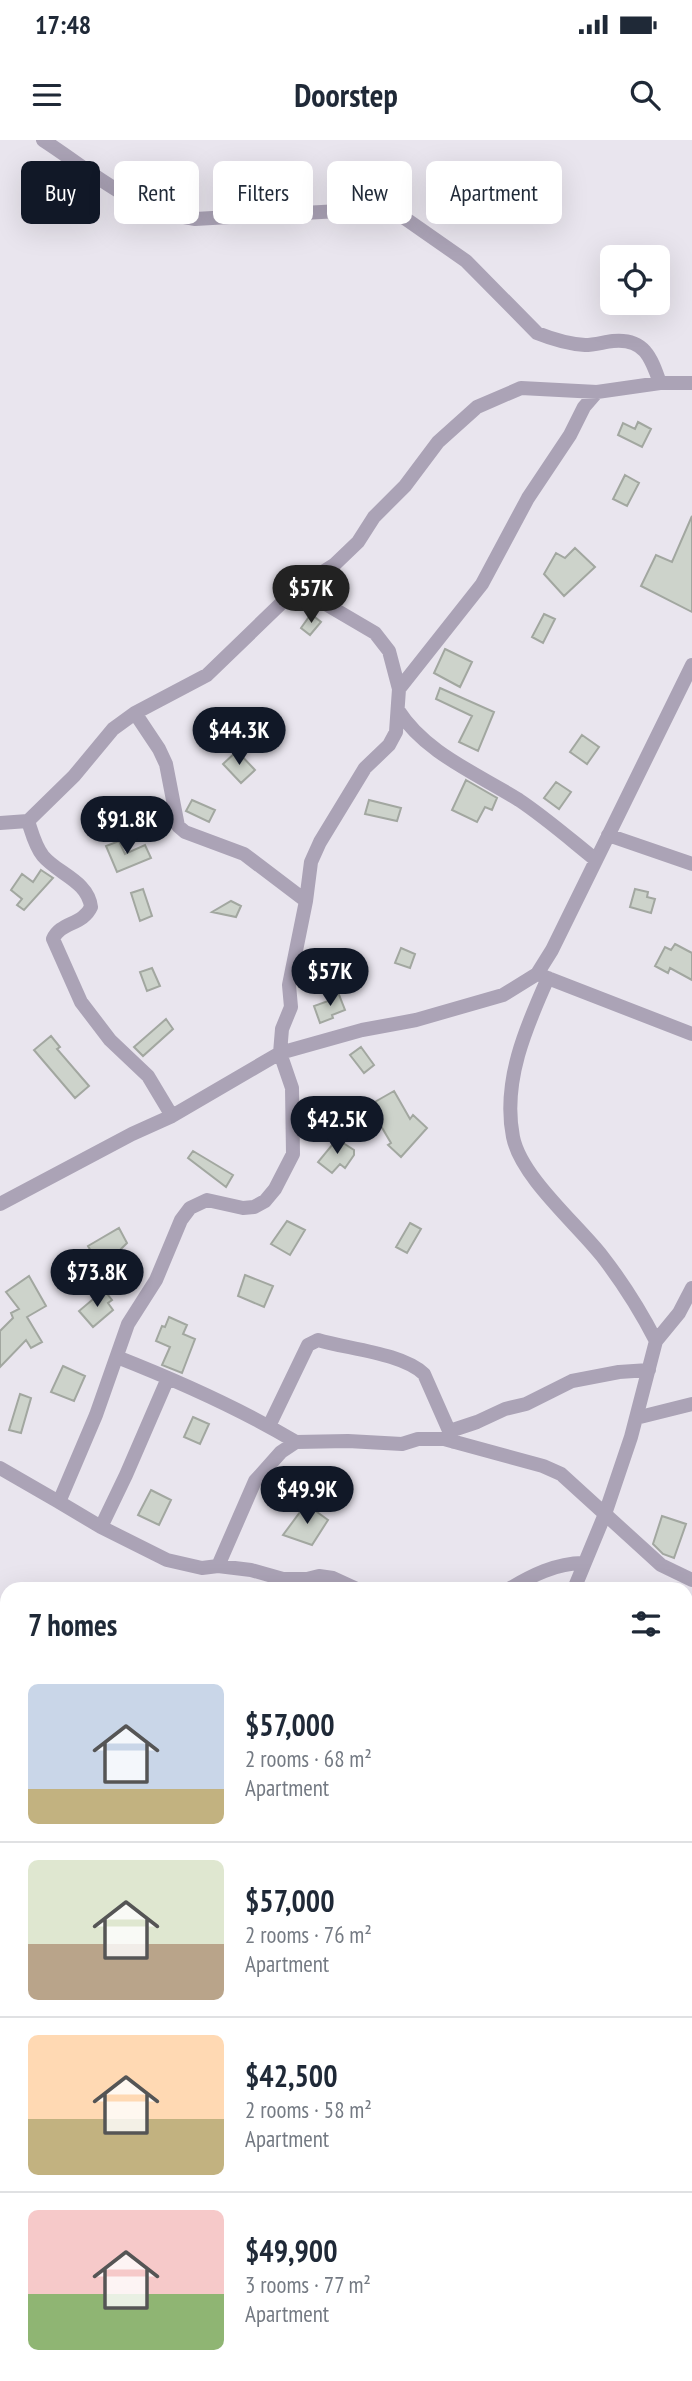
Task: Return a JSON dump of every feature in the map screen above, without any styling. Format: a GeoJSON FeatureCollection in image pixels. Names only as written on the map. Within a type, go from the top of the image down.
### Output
{"type":"FeatureCollection","features":[{"type":"Feature","properties":{"kind":"street"},"geometry":{"type":"LineString","coordinates":[[43,140],[136,202],[171,216],[195,219],[393,210],[466,261],[537,333],[551,339],[586,345],[631,341],[641,346],[653,362],[660,383]]}},
{"type":"Feature","properties":{"kind":"street"},"geometry":{"type":"LineString","coordinates":[[0,823],[28,821],[74,776],[113,729],[135,713],[207,675],[296,589],[334,565],[358,542],[380,511],[405,486],[438,442],[477,407],[521,388],[597,392],[660,383],[692,383]]}},
{"type":"Feature","properties":{"kind":"street"},"geometry":{"type":"LineString","coordinates":[[399,689],[482,583],[528,498],[570,435],[584,407],[597,392]]}},
{"type":"Feature","properties":{"kind":"street"},"geometry":{"type":"LineString","coordinates":[[59,1502],[96,1415],[128,1324],[156,1280],[181,1220],[190,1208],[207,1200],[243,1208],[254,1207],[265,1201],[275,1189],[293,1149],[292,1088],[280,1053],[282,1029],[291,1007],[289,985],[311,862],[320,842],[365,768],[389,745],[396,732],[399,689],[389,651],[375,633],[296,589]]}},
{"type":"Feature","properties":{"kind":"street"},"geometry":{"type":"LineString","coordinates":[[656,1340],[634,1300],[600,1254],[550,1199],[519,1154],[513,1138],[512,1106],[515,1069],[552,950],[692,665]]}},
{"type":"Feature","properties":{"kind":"street"},"geometry":{"type":"LineString","coordinates":[[398,710],[415,733],[444,755],[522,802],[596,860]]}},
{"type":"Feature","properties":{"kind":"street"},"geometry":{"type":"LineString","coordinates":[[135,713],[166,764],[178,826],[185,832],[244,855],[306,901]]}},
{"type":"Feature","properties":{"kind":"street"},"geometry":{"type":"LineString","coordinates":[[28,821],[34,841],[42,854],[80,885],[90,900],[91,907],[84,918],[59,930],[53,939],[81,1002],[110,1040],[148,1076],[172,1116]]}},
{"type":"Feature","properties":{"kind":"street"},"geometry":{"type":"LineString","coordinates":[[608,835],[692,864]]}},
{"type":"Feature","properties":{"kind":"street"},"geometry":{"type":"LineString","coordinates":[[0,1204],[132,1134],[172,1116],[280,1053],[362,1030],[416,1020],[470,1005],[503,995],[542,976],[692,1034]]}},
{"type":"Feature","properties":{"kind":"street"},"geometry":{"type":"LineString","coordinates":[[576,1582],[605,1514],[636,1418],[656,1340],[678,1313],[692,1288]]}},
{"type":"Feature","properties":{"kind":"street"},"geometry":{"type":"LineString","coordinates":[[269,1426],[308,1345],[318,1340],[388,1357],[418,1368],[424,1374],[452,1437],[561,1474],[661,1565],[692,1580]]}},
{"type":"Feature","properties":{"kind":"street"},"geometry":{"type":"LineString","coordinates":[[117,1357],[168,1377],[296,1442],[401,1444],[418,1439],[444,1439],[505,1409],[526,1404],[572,1381],[619,1372],[649,1370]]}},
{"type":"Feature","properties":{"kind":"street"},"geometry":{"type":"LineString","coordinates":[[101,1527],[127,1475],[168,1377]]}},
{"type":"Feature","properties":{"kind":"street"},"geometry":{"type":"LineString","coordinates":[[636,1418],[692,1404]]}},
{"type":"Feature","properties":{"kind":"street"},"geometry":{"type":"LineString","coordinates":[[218,1566],[256,1481],[281,1452],[296,1442]]}},
{"type":"Feature","properties":{"kind":"street"},"geometry":{"type":"LineString","coordinates":[[0,1468],[101,1527],[167,1559],[202,1568],[218,1566],[251,1570],[282,1579],[319,1576],[342,1582]]}},
{"type":"Feature","properties":{"kind":"street"},"geometry":{"type":"LineString","coordinates":[[520,1582],[569,1563],[583,1563]]}},
{"type":"Feature","properties":{"kind":"building"},"geometry":{"type":"Polygon","coordinates":[[[638,422],[651,429],[642,447],[618,435],[623,423],[635,429],[638,422]]]}},
{"type":"Feature","properties":{"kind":"building"},"geometry":{"type":"Polygon","coordinates":[[[625,475],[639,483],[627,506],[613,499],[625,475]]]}},
{"type":"Feature","properties":{"kind":"building"},"geometry":{"type":"Polygon","coordinates":[[[692,516],[692,612],[641,586],[656,555],[672,562],[692,516]]]}},
{"type":"Feature","properties":{"kind":"building"},"geometry":{"type":"Polygon","coordinates":[[[575,548],[595,567],[564,596],[544,574],[556,553],[565,558],[575,548]]]}},
{"type":"Feature","properties":{"kind":"building"},"geometry":{"type":"Polygon","coordinates":[[[311,614],[321,622],[310,635],[301,628],[311,614]]]}},
{"type":"Feature","properties":{"kind":"building"},"geometry":{"type":"Polygon","coordinates":[[[544,614],[555,619],[543,643],[532,637],[544,614]]]}},
{"type":"Feature","properties":{"kind":"building"},"geometry":{"type":"Polygon","coordinates":[[[445,649],[472,662],[460,687],[434,673],[445,649]]]}},
{"type":"Feature","properties":{"kind":"building"},"geometry":{"type":"Polygon","coordinates":[[[440,688],[494,712],[478,751],[459,742],[472,716],[436,699],[440,688]]]}},
{"type":"Feature","properties":{"kind":"building"},"geometry":{"type":"Polygon","coordinates":[[[211,718],[226,727],[211,741],[198,732],[211,718]]]}},
{"type":"Feature","properties":{"kind":"building"},"geometry":{"type":"Polygon","coordinates":[[[582,735],[599,747],[587,764],[570,752],[582,735]]]}},
{"type":"Feature","properties":{"kind":"building"},"geometry":{"type":"Polygon","coordinates":[[[237,751],[255,770],[241,783],[223,764],[237,751]]]}},
{"type":"Feature","properties":{"kind":"building"},"geometry":{"type":"Polygon","coordinates":[[[466,780],[497,798],[492,810],[485,807],[477,822],[452,810],[466,780]]]}},
{"type":"Feature","properties":{"kind":"building"},"geometry":{"type":"Polygon","coordinates":[[[556,782],[571,792],[559,809],[544,798],[556,782]]]}},
{"type":"Feature","properties":{"kind":"building"},"geometry":{"type":"Polygon","coordinates":[[[192,800],[215,810],[209,822],[186,811],[192,800]]]}},
{"type":"Feature","properties":{"kind":"building"},"geometry":{"type":"Polygon","coordinates":[[[369,800],[401,808],[397,821],[365,814],[369,800]]]}},
{"type":"Feature","properties":{"kind":"building"},"geometry":{"type":"Polygon","coordinates":[[[119,841],[125,854],[145,845],[151,858],[117,872],[106,846],[119,841]]]}},
{"type":"Feature","properties":{"kind":"building"},"geometry":{"type":"Polygon","coordinates":[[[41,870],[53,878],[24,910],[17,905],[22,899],[11,890],[22,874],[33,882],[41,870]]]}},
{"type":"Feature","properties":{"kind":"building"},"geometry":{"type":"Polygon","coordinates":[[[143,889],[152,916],[140,921],[131,893],[143,889]]]}},
{"type":"Feature","properties":{"kind":"building"},"geometry":{"type":"Polygon","coordinates":[[[635,889],[648,892],[647,897],[655,899],[651,913],[630,907],[635,889]]]}},
{"type":"Feature","properties":{"kind":"building"},"geometry":{"type":"Polygon","coordinates":[[[231,901],[241,906],[236,917],[212,912],[231,901]]]}},
{"type":"Feature","properties":{"kind":"building"},"geometry":{"type":"Polygon","coordinates":[[[675,944],[692,953],[692,980],[670,968],[668,973],[655,966],[665,947],[671,950],[675,944]]]}},
{"type":"Feature","properties":{"kind":"building"},"geometry":{"type":"Polygon","coordinates":[[[401,948],[415,954],[410,968],[395,963],[401,948]]]}},
{"type":"Feature","properties":{"kind":"building"},"geometry":{"type":"Polygon","coordinates":[[[152,968],[160,986],[147,991],[140,972],[152,968]]]}},
{"type":"Feature","properties":{"kind":"building"},"geometry":{"type":"Polygon","coordinates":[[[336,987],[345,1010],[320,1023],[314,1006],[331,1000],[336,987]]]}},
{"type":"Feature","properties":{"kind":"building"},"geometry":{"type":"Polygon","coordinates":[[[166,1019],[173,1029],[143,1056],[134,1047],[166,1019]]]}},
{"type":"Feature","properties":{"kind":"building"},"geometry":{"type":"Polygon","coordinates":[[[51,1036],[60,1047],[57,1049],[89,1086],[75,1098],[34,1050],[51,1036]]]}},
{"type":"Feature","properties":{"kind":"building"},"geometry":{"type":"Polygon","coordinates":[[[361,1047],[374,1065],[364,1073],[350,1055],[361,1047]]]}},
{"type":"Feature","properties":{"kind":"building"},"geometry":{"type":"Polygon","coordinates":[[[394,1091],[410,1119],[413,1115],[427,1128],[401,1157],[388,1145],[391,1143],[378,1121],[370,1127],[359,1111],[394,1091]]]}},
{"type":"Feature","properties":{"kind":"building"},"geometry":{"type":"Polygon","coordinates":[[[337,1139],[354,1150],[354,1155],[345,1168],[340,1164],[332,1173],[318,1162],[337,1139]]]}},
{"type":"Feature","properties":{"kind":"building"},"geometry":{"type":"Polygon","coordinates":[[[193,1151],[233,1175],[226,1187],[188,1158],[193,1151]]]}},
{"type":"Feature","properties":{"kind":"building"},"geometry":{"type":"Polygon","coordinates":[[[287,1221],[305,1230],[290,1255],[271,1244],[287,1221]]]}},
{"type":"Feature","properties":{"kind":"building"},"geometry":{"type":"Polygon","coordinates":[[[410,1223],[421,1229],[407,1253],[396,1247],[410,1223]]]}},
{"type":"Feature","properties":{"kind":"building"},"geometry":{"type":"Polygon","coordinates":[[[119,1228],[127,1243],[119,1251],[122,1254],[117,1257],[135,1277],[125,1286],[99,1255],[95,1258],[88,1246],[119,1228]]]}},
{"type":"Feature","properties":{"kind":"building"},"geometry":{"type":"Polygon","coordinates":[[[245,1275],[273,1286],[264,1307],[238,1296],[245,1275]]]}},
{"type":"Feature","properties":{"kind":"building"},"geometry":{"type":"Polygon","coordinates":[[[29,1276],[46,1306],[27,1317],[42,1342],[31,1348],[26,1340],[0,1367],[0,1331],[13,1318],[11,1313],[19,1309],[6,1292],[29,1276]]]}},
{"type":"Feature","properties":{"kind":"building"},"geometry":{"type":"Polygon","coordinates":[[[104,1290],[112,1300],[108,1303],[113,1310],[93,1327],[79,1311],[104,1290]]]}},
{"type":"Feature","properties":{"kind":"building"},"geometry":{"type":"Polygon","coordinates":[[[169,1317],[187,1325],[183,1334],[195,1339],[182,1373],[162,1365],[170,1347],[156,1341],[169,1317]]]}},
{"type":"Feature","properties":{"kind":"building"},"geometry":{"type":"Polygon","coordinates":[[[63,1366],[85,1376],[74,1401],[51,1392],[63,1366]]]}},
{"type":"Feature","properties":{"kind":"building"},"geometry":{"type":"Polygon","coordinates":[[[20,1394],[31,1398],[21,1433],[9,1430],[20,1394]]]}},
{"type":"Feature","properties":{"kind":"building"},"geometry":{"type":"Polygon","coordinates":[[[193,1417],[209,1424],[200,1444],[184,1437],[193,1417]]]}},
{"type":"Feature","properties":{"kind":"building"},"geometry":{"type":"Polygon","coordinates":[[[151,1490],[171,1500],[159,1525],[138,1515],[151,1490]]]}},
{"type":"Feature","properties":{"kind":"building"},"geometry":{"type":"Polygon","coordinates":[[[306,1504],[328,1520],[312,1545],[283,1535],[306,1504]]]}},
{"type":"Feature","properties":{"kind":"building"},"geometry":{"type":"Polygon","coordinates":[[[662,1516],[686,1524],[674,1558],[663,1554],[653,1544],[662,1516]]]}}]}
